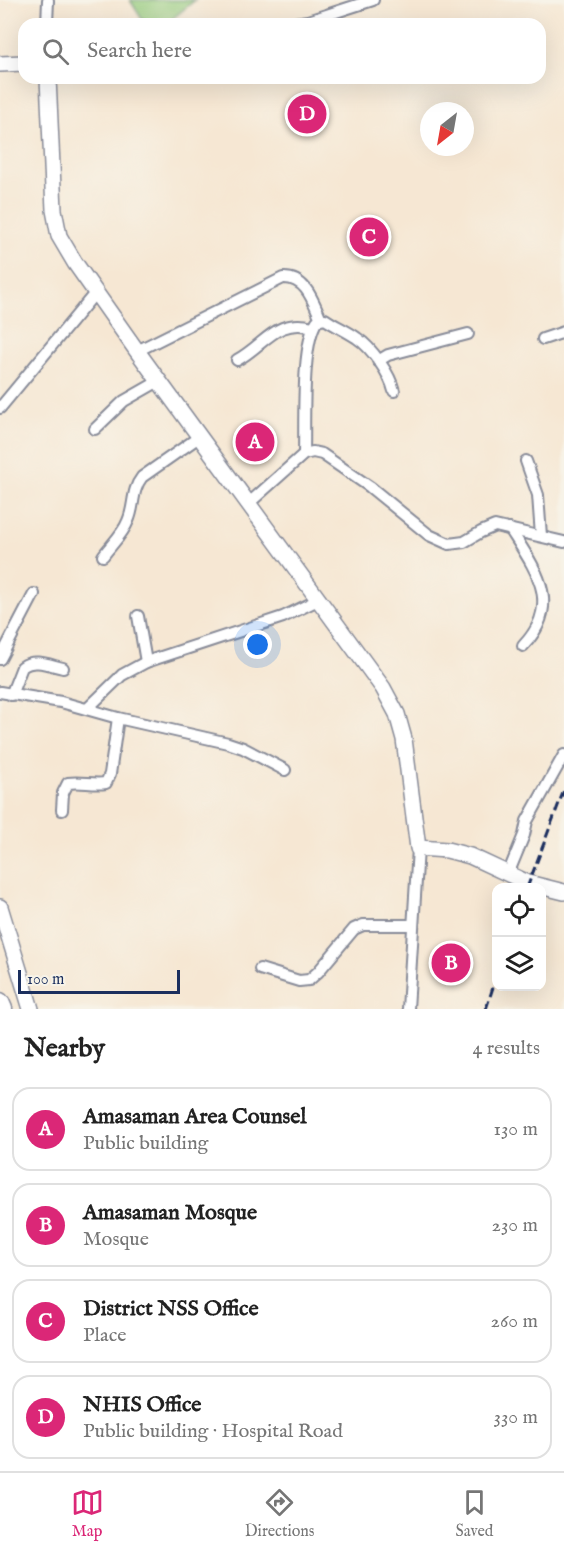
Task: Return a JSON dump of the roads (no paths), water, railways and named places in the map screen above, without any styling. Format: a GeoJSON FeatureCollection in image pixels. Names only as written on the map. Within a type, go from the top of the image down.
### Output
{"type":"FeatureCollection","features":[{"type":"Feature","properties":{"kind":"highway"},"geometry":{"type":"LineString","coordinates":[[0,1002],[3,1009]]}},
{"type":"Feature","properties":{"kind":"main road"},"geometry":{"type":"LineString","coordinates":[[0,64],[18,63]]}},
{"type":"Feature","properties":{"kind":"main road"},"geometry":{"type":"LineString","coordinates":[[48,84],[54,210],[59,236],[75,263],[137,351],[383,688],[397,714],[404,739],[417,848],[447,850],[470,856],[528,883],[564,892]]}},
{"type":"Feature","properties":{"kind":"main road"},"geometry":{"type":"LineString","coordinates":[[0,907],[31,1009]]}},
{"type":"Feature","properties":{"kind":"street"},"geometry":{"type":"LineString","coordinates":[[47,18],[48,0]]}},
{"type":"Feature","properties":{"kind":"street"},"geometry":{"type":"LineString","coordinates":[[317,18],[373,0]]}},
{"type":"Feature","properties":{"kind":"street"},"geometry":{"type":"LineString","coordinates":[[137,351],[283,278],[295,279],[305,287],[317,323],[307,357],[304,454]]}},
{"type":"Feature","properties":{"kind":"street"},"geometry":{"type":"LineString","coordinates":[[0,408],[96,292]]}},
{"type":"Feature","properties":{"kind":"street"},"geometry":{"type":"LineString","coordinates":[[237,360],[250,353],[274,331],[287,326],[317,323],[325,319],[359,339],[390,378],[394,391]]}},
{"type":"Feature","properties":{"kind":"street"},"geometry":{"type":"LineString","coordinates":[[543,339],[564,332]]}},
{"type":"Feature","properties":{"kind":"street"},"geometry":{"type":"LineString","coordinates":[[378,361],[388,355],[468,334]]}},
{"type":"Feature","properties":{"kind":"street"},"geometry":{"type":"LineString","coordinates":[[94,429],[124,401],[159,381]]}},
{"type":"Feature","properties":{"kind":"street"},"geometry":{"type":"LineString","coordinates":[[103,556],[129,520],[136,484],[142,477],[199,436]]}},
{"type":"Feature","properties":{"kind":"street"},"geometry":{"type":"LineString","coordinates":[[248,504],[304,454],[313,452],[322,454],[370,487],[429,535],[450,544],[464,542],[495,526],[564,543]]}},
{"type":"Feature","properties":{"kind":"street"},"geometry":{"type":"LineString","coordinates":[[526,461],[538,495],[541,536]]}},
{"type":"Feature","properties":{"kind":"street"},"geometry":{"type":"LineString","coordinates":[[510,529],[538,575],[544,597],[542,618],[534,634],[523,646]]}},
{"type":"Feature","properties":{"kind":"street"},"geometry":{"type":"LineString","coordinates":[[0,659],[34,594]]}},
{"type":"Feature","properties":{"kind":"street"},"geometry":{"type":"LineString","coordinates":[[87,708],[122,675],[146,662],[272,621],[320,599]]}},
{"type":"Feature","properties":{"kind":"street"},"geometry":{"type":"LineString","coordinates":[[138,616],[146,662]]}},
{"type":"Feature","properties":{"kind":"street"},"geometry":{"type":"LineString","coordinates":[[63,668],[34,662],[24,665],[6,694],[61,702],[118,718],[228,743],[243,748],[285,770]]}},
{"type":"Feature","properties":{"kind":"street"},"geometry":{"type":"LineString","coordinates":[[62,810],[63,793],[68,783],[80,781],[97,785],[106,783],[110,774],[118,718]]}},
{"type":"Feature","properties":{"kind":"street"},"geometry":{"type":"LineString","coordinates":[[508,874],[524,835],[527,821],[564,755]]}},
{"type":"Feature","properties":{"kind":"street"},"geometry":{"type":"LineString","coordinates":[[408,1009],[417,848]]}},
{"type":"Feature","properties":{"kind":"street"},"geometry":{"type":"LineString","coordinates":[[260,969],[298,981],[309,980],[354,929],[363,925],[413,925]]}},
{"type":"Feature","properties":{"kind":"railway"},"geometry":{"type":"LineString","coordinates":[[529,883],[564,790]]}},
{"type":"Feature","properties":{"kind":"railway"},"geometry":{"type":"LineString","coordinates":[[486,1009],[492,990]]}},
{"type":"Feature","properties":{"kind":"place","name":"NHIS Office"},"geometry":{"type":"Point","coordinates":[307,114]}},
{"type":"Feature","properties":{"kind":"place","name":"District NSS Office"},"geometry":{"type":"Point","coordinates":[369,237]}},
{"type":"Feature","properties":{"kind":"place","name":"Amasaman Area Counsel"},"geometry":{"type":"Point","coordinates":[255,442]}},
{"type":"Feature","properties":{"kind":"place","name":"Amasaman Mosque"},"geometry":{"type":"Point","coordinates":[451,963]}}]}
